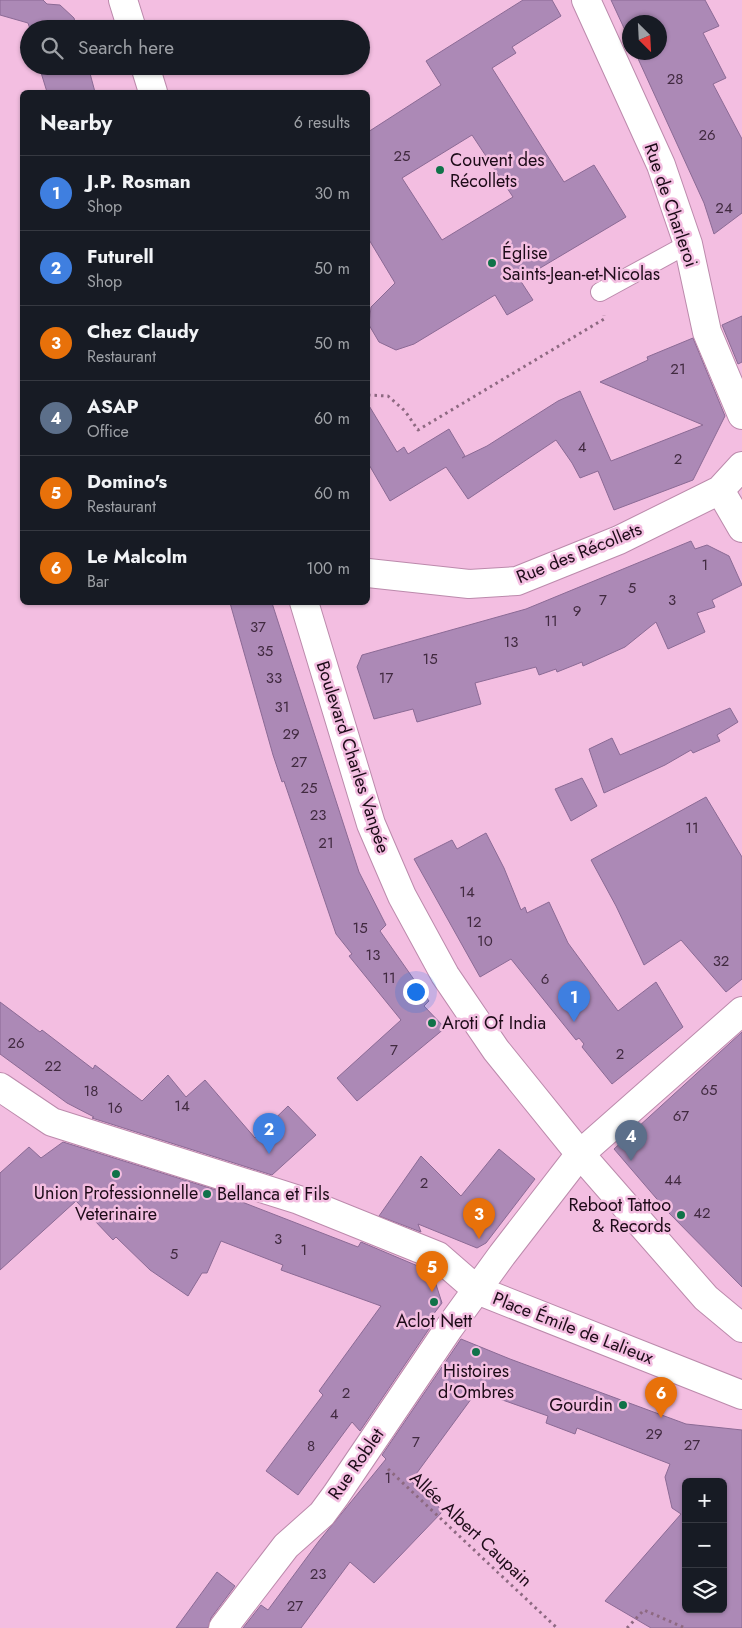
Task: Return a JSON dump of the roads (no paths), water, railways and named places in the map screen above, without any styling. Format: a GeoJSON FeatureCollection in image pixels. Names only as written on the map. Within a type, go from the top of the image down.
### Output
{"type":"FeatureCollection","features":[{"type":"Feature","properties":{"kind":"street"},"geometry":{"type":"LineString","coordinates":[[123,0],[129,20]]}},
{"type":"Feature","properties":{"kind":"street","name":"Rue de Charleroi"},"geometry":{"type":"LineString","coordinates":[[586,0],[660,165],[688,244],[707,332],[742,414]]}},
{"type":"Feature","properties":{"kind":"street"},"geometry":{"type":"LineString","coordinates":[[148,75],[152,90]]}},
{"type":"Feature","properties":{"kind":"street","name":"Rue des Récollets"},"geometry":{"type":"LineString","coordinates":[[370,573],[469,584],[517,582],[619,540],[720,490],[742,466]]}},
{"type":"Feature","properties":{"kind":"street"},"geometry":{"type":"LineString","coordinates":[[720,490],[742,528]]}},
{"type":"Feature","properties":{"kind":"street","name":"Boulevard Charles Vanpée"},"geometry":{"type":"LineString","coordinates":[[305,605],[372,824],[402,896],[445,975],[496,1050],[580,1154]]}},
{"type":"Feature","properties":{"kind":"street","name":"Place Émile de Lalieux"},"geometry":{"type":"LineString","coordinates":[[742,1011],[580,1154],[477,1290],[742,1395]]}},
{"type":"Feature","properties":{"kind":"street"},"geometry":{"type":"LineString","coordinates":[[1,1090],[52,1122],[299,1200],[438,1256],[477,1290]]}},
{"type":"Feature","properties":{"kind":"street"},"geometry":{"type":"LineString","coordinates":[[580,1154],[706,1298],[742,1328]]}},
{"type":"Feature","properties":{"kind":"street","name":"Rue Roblet"},"geometry":{"type":"LineString","coordinates":[[223,1628],[286,1546],[322,1514],[477,1290]]}},
{"type":"Feature","properties":{"kind":"lane"},"geometry":{"type":"LineString","coordinates":[[600,292],[688,244]]}},
{"type":"Feature","properties":{"kind":"place","name":"Couvent des Récollets"},"geometry":{"type":"Point","coordinates":[440,170]}},
{"type":"Feature","properties":{"kind":"place","name":"Église Saints-Jean-et-Nicolas"},"geometry":{"type":"Point","coordinates":[492,263]}},
{"type":"Feature","properties":{"kind":"place","name":"J.P. Rosman"},"geometry":{"type":"Point","coordinates":[574,1022]}},
{"type":"Feature","properties":{"kind":"place","name":"Aroti Of India"},"geometry":{"type":"Point","coordinates":[432,1023]}},
{"type":"Feature","properties":{"kind":"place","name":"Futurell"},"geometry":{"type":"Point","coordinates":[269,1154]}},
{"type":"Feature","properties":{"kind":"place","name":"ASAP"},"geometry":{"type":"Point","coordinates":[631,1161]}},
{"type":"Feature","properties":{"kind":"place","name":"Union Professionnelle Veterinaire"},"geometry":{"type":"Point","coordinates":[116,1174]}},
{"type":"Feature","properties":{"kind":"place","name":"Bellanca et Fils"},"geometry":{"type":"Point","coordinates":[207,1194]}},
{"type":"Feature","properties":{"kind":"place","name":"Reboot Tattoo & Records"},"geometry":{"type":"Point","coordinates":[681,1215]}},
{"type":"Feature","properties":{"kind":"place","name":"Chez Claudy"},"geometry":{"type":"Point","coordinates":[479,1239]}},
{"type":"Feature","properties":{"kind":"place","name":"Domino's"},"geometry":{"type":"Point","coordinates":[432,1292]}},
{"type":"Feature","properties":{"kind":"place","name":"Aclot Nett"},"geometry":{"type":"Point","coordinates":[434,1302]}},
{"type":"Feature","properties":{"kind":"place","name":"Histoires d'Ombres"},"geometry":{"type":"Point","coordinates":[476,1352]}},
{"type":"Feature","properties":{"kind":"place","name":"Gourdin"},"geometry":{"type":"Point","coordinates":[623,1405]}},
{"type":"Feature","properties":{"kind":"place","name":"Le Malcolm"},"geometry":{"type":"Point","coordinates":[661,1418]}}]}
